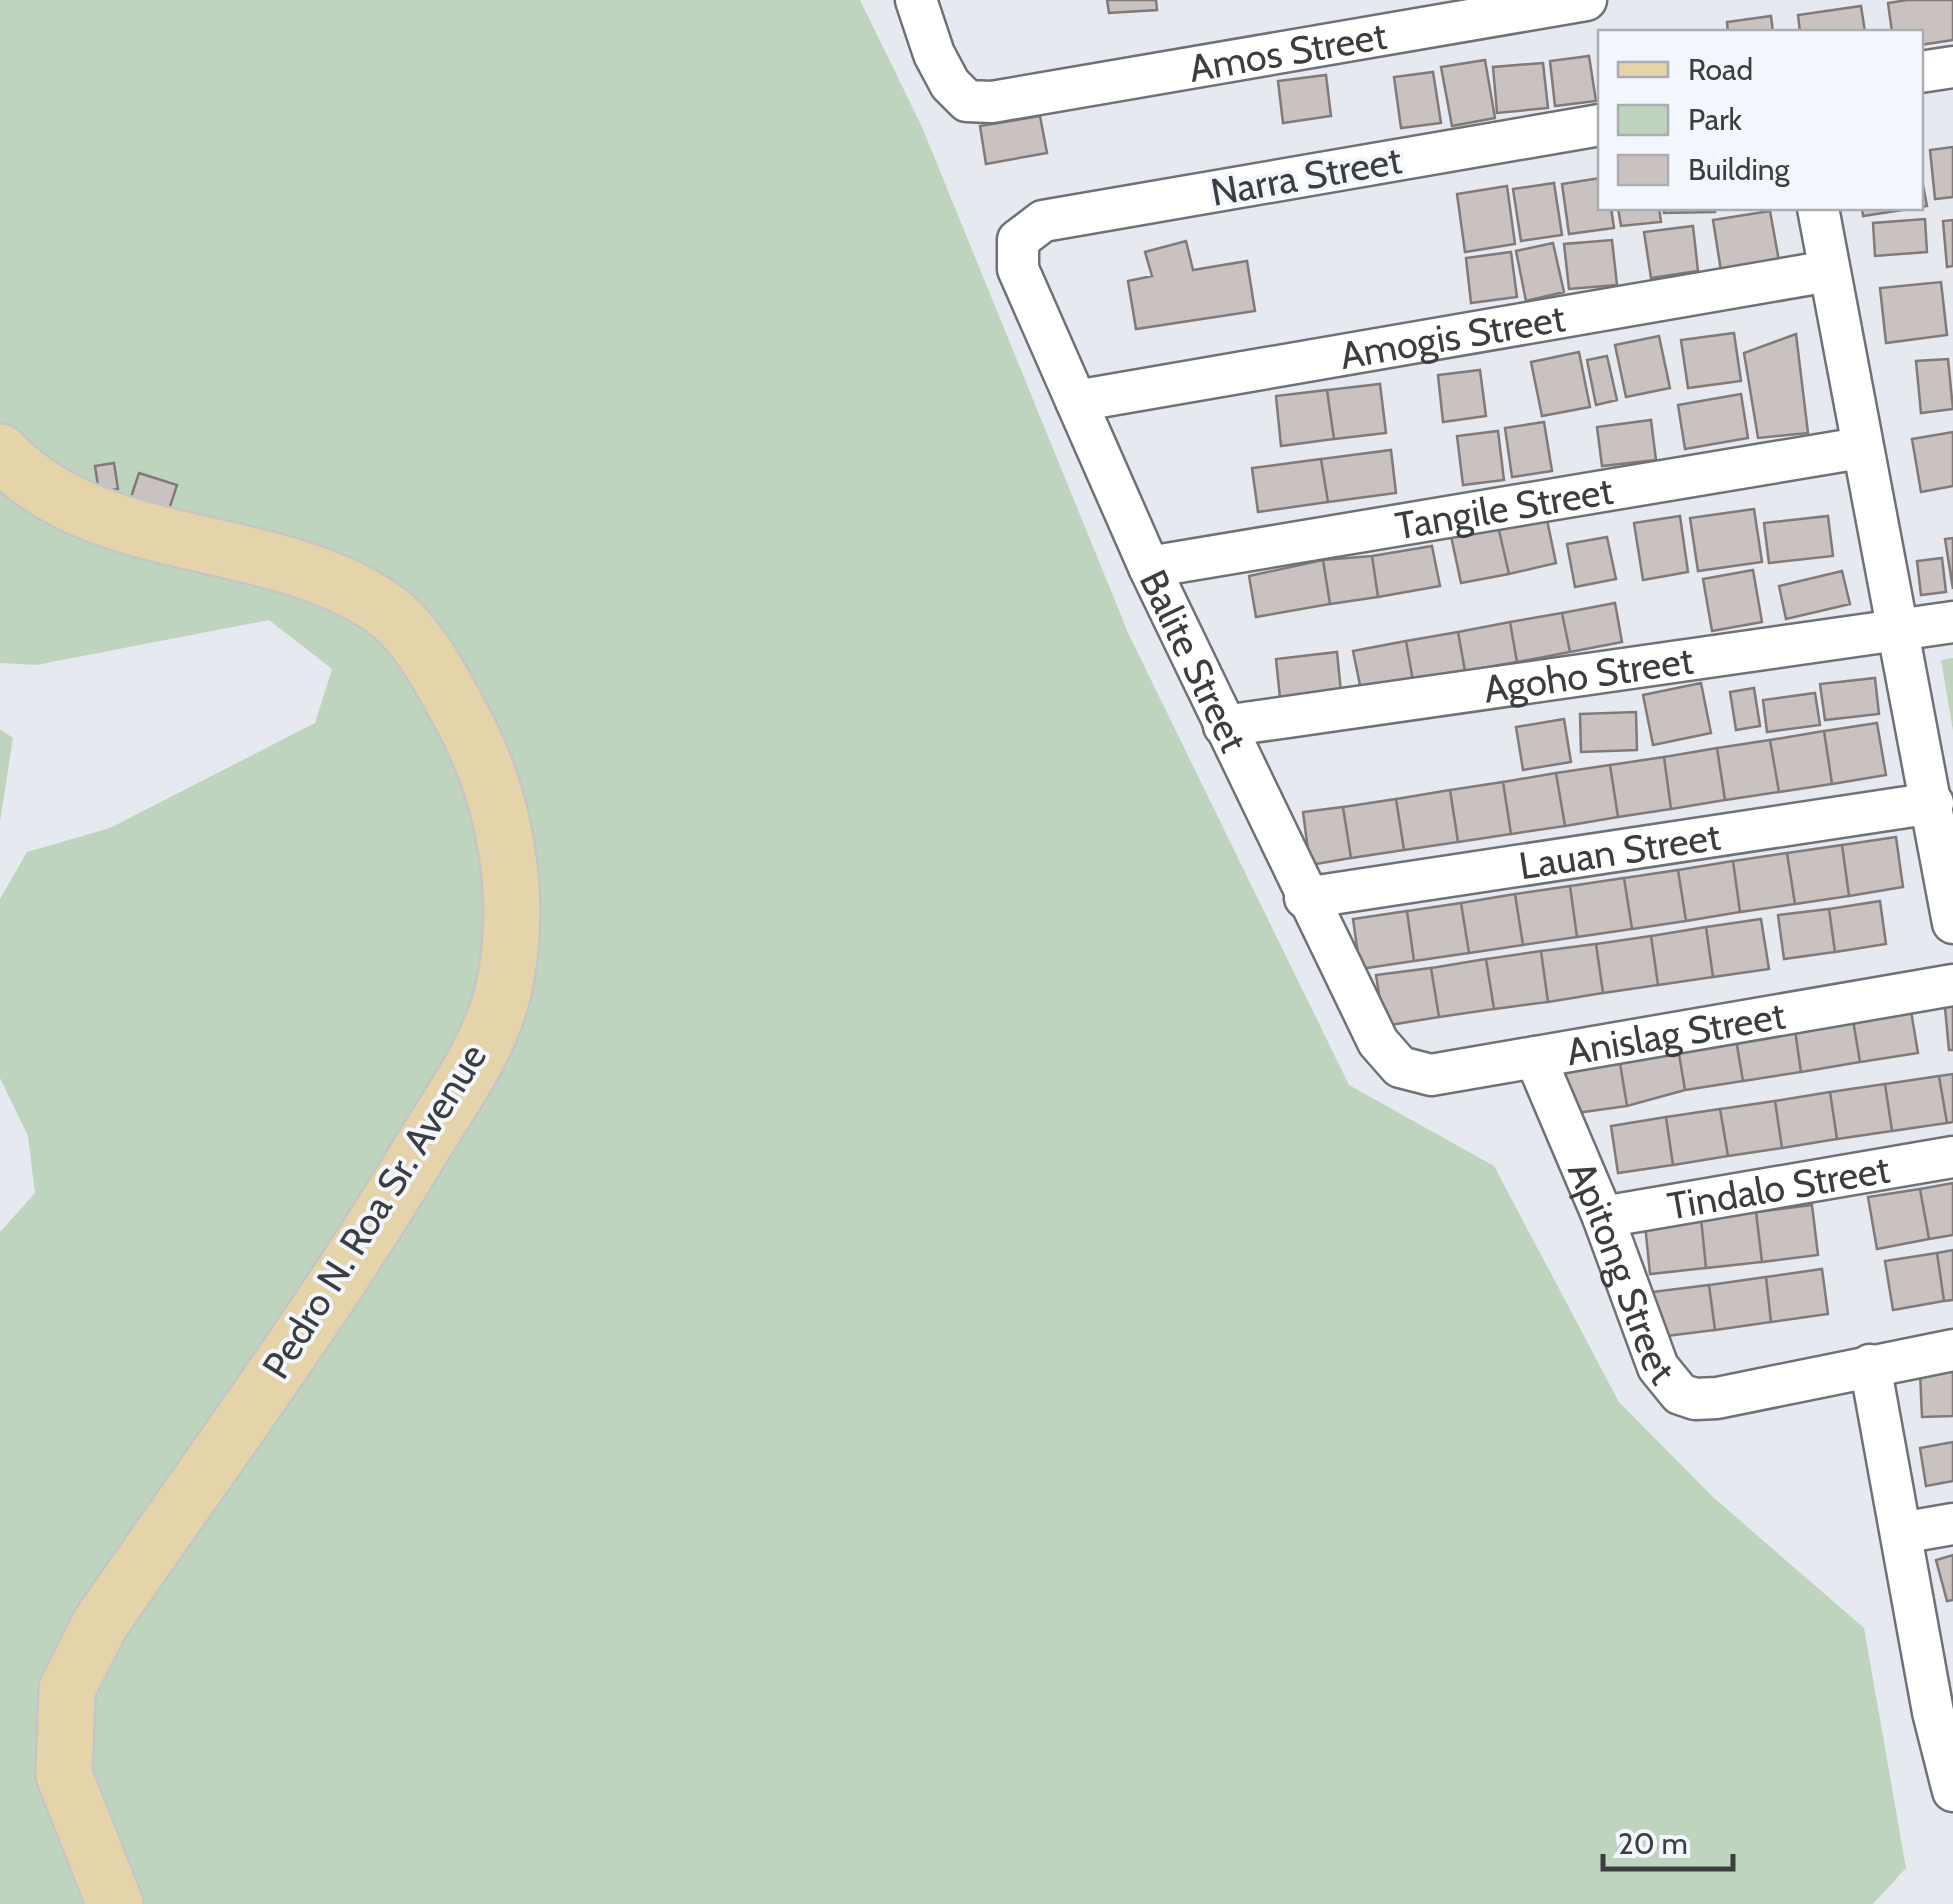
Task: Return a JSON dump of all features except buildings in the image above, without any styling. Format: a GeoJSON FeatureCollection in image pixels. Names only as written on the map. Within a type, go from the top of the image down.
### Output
{"type":"FeatureCollection","features":[{"type":"Feature","properties":{"kind":"main road","name":"Pedro N. Roa Sr. Avenue"},"geometry":{"type":"LineString","coordinates":[[0,452],[19,473],[72,504],[176,538],[302,570],[380,607],[417,640],[486,760],[501,814],[509,888],[510,940],[502,994],[481,1050],[388,1206],[100,1624],[67,1689],[64,1775],[115,1904]]}},
{"type":"Feature","properties":{"kind":"street","name":"Amos Street"},"geometry":{"type":"LineString","coordinates":[[916,0],[950,84],[967,101],[992,102],[1586,0]]}},
{"type":"Feature","properties":{"kind":"street"},"geometry":{"type":"LineString","coordinates":[[1923,72],[1953,68]]}},
{"type":"Feature","properties":{"kind":"street","name":"Narra Street"},"geometry":{"type":"LineString","coordinates":[[1018,240],[1043,221],[1598,125]]}},
{"type":"Feature","properties":{"kind":"street"},"geometry":{"type":"LineString","coordinates":[[1818,210],[1860,448],[1933,803],[1953,923]]}},
{"type":"Feature","properties":{"kind":"street","name":"Balite Street"},"geometry":{"type":"LineString","coordinates":[[1018,240],[1018,269],[1148,567],[1378,1042],[1400,1067]]}},
{"type":"Feature","properties":{"kind":"street","name":"Amogis Street"},"geometry":{"type":"LineString","coordinates":[[1076,401],[1829,271]]}},
{"type":"Feature","properties":{"kind":"street","name":"Tangile Street"},"geometry":{"type":"LineString","coordinates":[[1148,567],[1860,448]]}},
{"type":"Feature","properties":{"kind":"street","name":"Agoho Street"},"geometry":{"type":"LineString","coordinates":[[1224,726],[1953,622]]}},
{"type":"Feature","properties":{"kind":"street","name":"Lauan Street"},"geometry":{"type":"LineString","coordinates":[[1306,898],[1933,803]]}},
{"type":"Feature","properties":{"kind":"street","name":"Anislag Street"},"geometry":{"type":"LineString","coordinates":[[1400,1067],[1431,1076],[1953,985]]}},
{"type":"Feature","properties":{"kind":"street","name":"Apitong Street"},"geometry":{"type":"LineString","coordinates":[[1535,1057],[1603,1217],[1658,1367],[1680,1394],[1717,1398],[1953,1350]]}},
{"type":"Feature","properties":{"kind":"street","name":"Tindalo Street"},"geometry":{"type":"LineString","coordinates":[[1603,1217],[1953,1157]]}},
{"type":"Feature","properties":{"kind":"street"},"geometry":{"type":"LineString","coordinates":[[1870,1366],[1900,1533],[1943,1711],[1953,1791]]}},
{"type":"Feature","properties":{"kind":"street"},"geometry":{"type":"LineString","coordinates":[[1900,1533],[1953,1524]]}},
{"type":"Feature","properties":{"kind":"green space"},"geometry":{"type":"Polygon","coordinates":[[[0,0],[860,0],[922,127],[1129,635],[1349,1085],[1494,1166],[1619,1402],[1713,1497],[1864,1628],[1906,1868],[1873,1904],[0,1904],[0,1232],[35,1193],[28,1136],[0,1078],[0,899],[27,852],[110,828],[315,723],[332,669],[269,620],[36,665],[0,663],[0,0]]]}},
{"type":"Feature","properties":{"kind":"green space"},"geometry":{"type":"Polygon","coordinates":[[[1953,658],[1953,731],[1941,660],[1953,658]]]}},
{"type":"Feature","properties":{"kind":"green space"},"geometry":{"type":"Polygon","coordinates":[[[0,729],[13,738],[0,822],[0,729]]]}}]}
